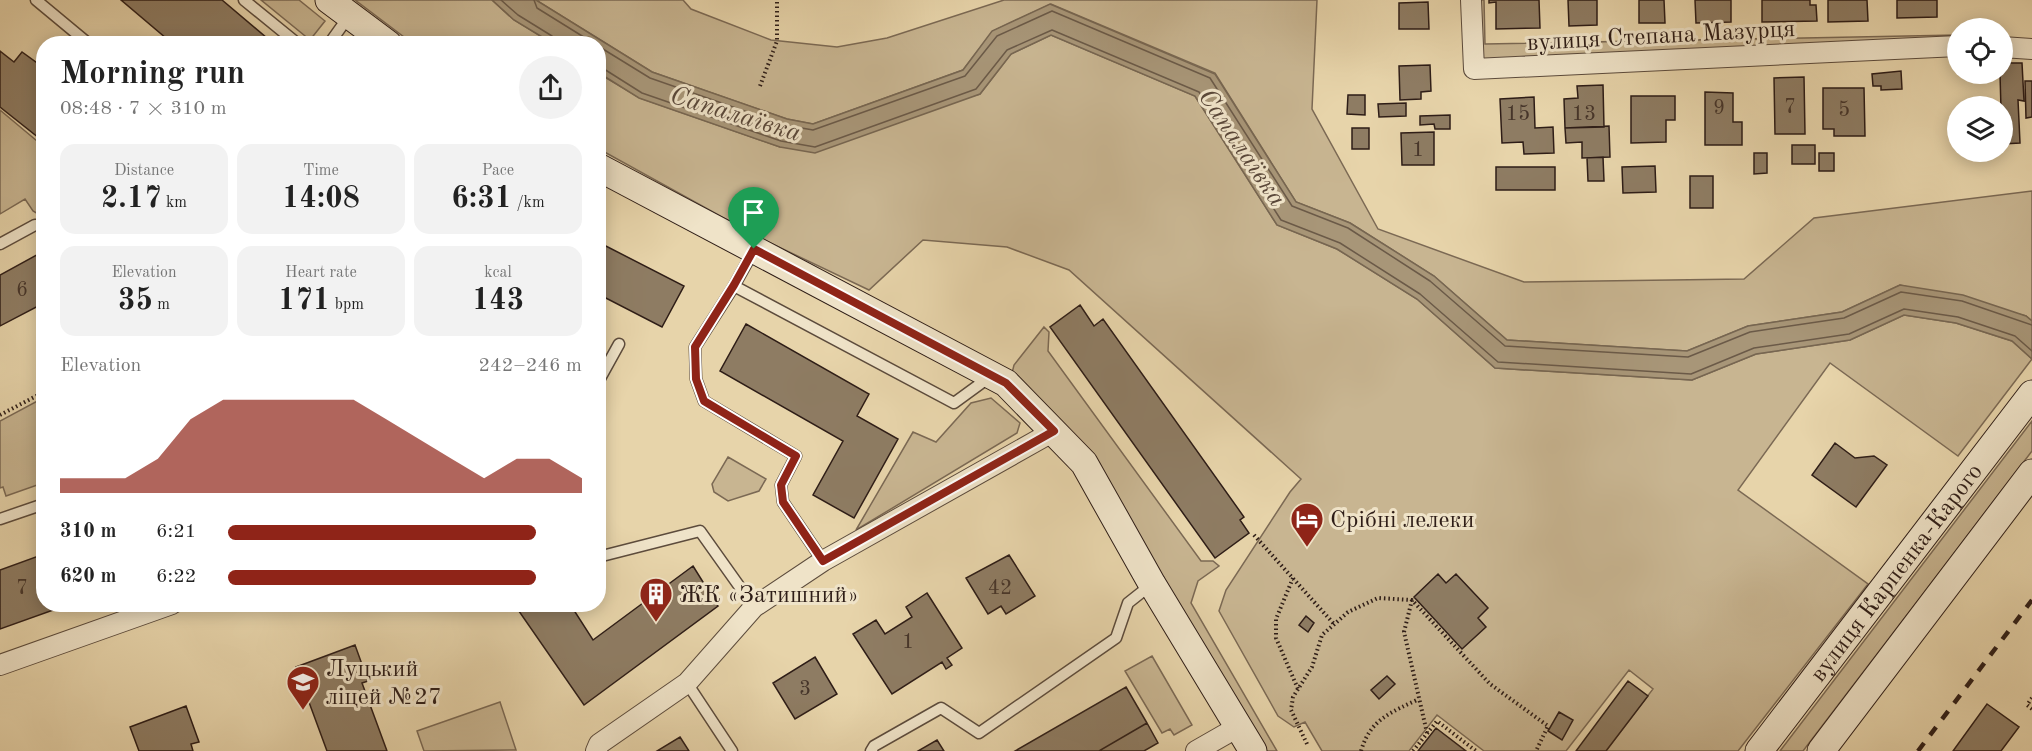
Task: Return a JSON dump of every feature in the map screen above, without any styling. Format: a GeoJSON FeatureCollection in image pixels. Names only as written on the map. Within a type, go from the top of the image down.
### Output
{"type":"FeatureCollection","features":[{"type":"Feature","properties":{"kind":"street","name":"вулиця Степана Мазурця"},"geometry":{"type":"LineString","coordinates":[[1471,0],[1474,69],[1947,47]]}},
{"type":"Feature","properties":{"kind":"street"},"geometry":{"type":"LineString","coordinates":[[339,8],[377,36]]}},
{"type":"Feature","properties":{"kind":"street"},"geometry":{"type":"LineString","coordinates":[[2013,48],[2032,49]]}},
{"type":"Feature","properties":{"kind":"street"},"geometry":{"type":"LineString","coordinates":[[606,171],[1006,383],[1084,463],[1152,584],[1253,751]]}},
{"type":"Feature","properties":{"kind":"street","name":"вулиця Карпенка-Карого"},"geometry":{"type":"LineString","coordinates":[[1759,751],[2032,394]]}},
{"type":"Feature","properties":{"kind":"street"},"geometry":{"type":"LineString","coordinates":[[596,751],[599,744],[687,683],[754,607],[823,561],[1054,431]]}},
{"type":"Feature","properties":{"kind":"street","name":"вулиця Карпенка-Карого"},"geometry":{"type":"LineString","coordinates":[[1821,751],[2032,473]]}},
{"type":"Feature","properties":{"kind":"street"},"geometry":{"type":"LineString","coordinates":[[0,665],[149,612]]}},
{"type":"Feature","properties":{"kind":"street"},"geometry":{"type":"LineString","coordinates":[[1196,751],[1238,727]]}},
{"type":"Feature","properties":{"kind":"lane"},"geometry":{"type":"LineString","coordinates":[[36,0],[79,36]]}},
{"type":"Feature","properties":{"kind":"lane"},"geometry":{"type":"LineString","coordinates":[[244,0],[288,36]]}},
{"type":"Feature","properties":{"kind":"lane"},"geometry":{"type":"LineString","coordinates":[[331,36],[339,8]]}},
{"type":"Feature","properties":{"kind":"lane"},"geometry":{"type":"LineString","coordinates":[[0,244],[36,225]]}},
{"type":"Feature","properties":{"kind":"lane"},"geometry":{"type":"LineString","coordinates":[[754,249],[695,347],[696,379],[704,401],[796,456],[781,485],[783,502],[823,561]]}},
{"type":"Feature","properties":{"kind":"lane"},"geometry":{"type":"LineString","coordinates":[[734,285],[954,403],[991,375]]}},
{"type":"Feature","properties":{"kind":"lane"},"geometry":{"type":"LineString","coordinates":[[606,368],[619,344]]}},
{"type":"Feature","properties":{"kind":"lane"},"geometry":{"type":"LineString","coordinates":[[0,519],[36,507]]}},
{"type":"Feature","properties":{"kind":"lane"},"geometry":{"type":"LineString","coordinates":[[606,555],[700,531],[754,607]]}},
{"type":"Feature","properties":{"kind":"lane"},"geometry":{"type":"LineString","coordinates":[[871,751],[874,746],[941,708],[980,733],[1116,638],[1128,603],[1152,584]]}},
{"type":"Feature","properties":{"kind":"lane"},"geometry":{"type":"LineString","coordinates":[[687,683],[732,751]]}},
{"type":"Feature","properties":{"kind":"path"},"geometry":{"type":"LineString","coordinates":[[760,86],[777,41],[777,0]]}},
{"type":"Feature","properties":{"kind":"path"},"geometry":{"type":"LineString","coordinates":[[0,415],[36,396]]}},
{"type":"Feature","properties":{"kind":"path"},"geometry":{"type":"LineString","coordinates":[[1254,535],[1334,624]]}},
{"type":"Feature","properties":{"kind":"path"},"geometry":{"type":"LineString","coordinates":[[1293,578],[1276,619],[1276,638],[1298,689]]}},
{"type":"Feature","properties":{"kind":"path"},"geometry":{"type":"LineString","coordinates":[[1307,744],[1291,710],[1293,697],[1312,667],[1322,635],[1348,612],[1378,598],[1412,600],[1490,684],[1548,726],[1536,751]]}},
{"type":"Feature","properties":{"kind":"path"},"geometry":{"type":"LineString","coordinates":[[1412,600],[1404,632],[1427,733]]}},
{"type":"Feature","properties":{"kind":"path"},"geometry":{"type":"LineString","coordinates":[[2032,698],[2027,705],[2032,709]]}},
{"type":"Feature","properties":{"kind":"path"},"geometry":{"type":"LineString","coordinates":[[1361,751],[1365,735],[1384,716],[1419,699]]}},
{"type":"Feature","properties":{"kind":"path"},"geometry":{"type":"LineString","coordinates":[[1413,751],[1437,721],[1476,751]]}},
{"type":"Feature","properties":{"kind":"shaded area"},"geometry":{"type":"Polygon","coordinates":[[[261,0],[299,0],[325,21],[313,36],[305,36],[261,0]]]}},
{"type":"Feature","properties":{"kind":"shaded area"},"geometry":{"type":"Polygon","coordinates":[[[355,0],[492,0],[514,20],[540,36],[403,36],[355,0]]]}},
{"type":"Feature","properties":{"kind":"shaded area"},"geometry":{"type":"Polygon","coordinates":[[[536,0],[683,0],[691,9],[771,40],[837,47],[887,38],[1004,0],[1317,0],[1312,109],[1378,229],[1524,282],[1744,279],[1814,218],[2032,191],[2032,321],[2026,316],[1900,285],[1842,312],[1748,326],[1687,351],[1507,340],[1434,276],[1350,223],[1296,202],[1215,73],[1051,4],[993,31],[963,70],[813,124],[787,119],[652,72],[606,43],[606,36],[594,36],[536,0]]]}},
{"type":"Feature","properties":{"kind":"shaded area"},"geometry":{"type":"Polygon","coordinates":[[[1480,0],[1484,0],[1485,44],[1947,35],[1947,37],[1483,60],[1480,0]]]}},
{"type":"Feature","properties":{"kind":"shaded area"},"geometry":{"type":"Polygon","coordinates":[[[1051,35],[1195,96],[1277,225],[1337,249],[1417,299],[1495,368],[1692,380],[1756,354],[1850,340],[1904,315],[1956,323],[2012,341],[2032,359],[1958,456],[1830,363],[1738,490],[1868,584],[1738,751],[1606,751],[1653,689],[1629,670],[1566,751],[1484,751],[1437,715],[1409,751],[1322,751],[1305,722],[1294,727],[1278,716],[1219,611],[1226,590],[1290,492],[1301,479],[1069,270],[1007,247],[923,240],[869,290],[764,240],[606,153],[606,78],[640,98],[780,147],[980,94],[1011,54],[1051,35]]]}},
{"type":"Feature","properties":{"kind":"shaded area"},"geometry":{"type":"Polygon","coordinates":[[[0,110],[36,140],[36,213],[25,199],[0,214],[0,110]]]}},
{"type":"Feature","properties":{"kind":"shaded area"},"geometry":{"type":"Polygon","coordinates":[[[1044,327],[1049,332],[1048,351],[1201,561],[1213,561],[1219,566],[1198,581],[1191,603],[1277,751],[1266,751],[1012,373],[1014,365],[1044,327]]]}},
{"type":"Feature","properties":{"kind":"shaded area"},"geometry":{"type":"Polygon","coordinates":[[[991,398],[1020,423],[1017,433],[856,530],[913,432],[936,442],[971,403],[991,398]]]}},
{"type":"Feature","properties":{"kind":"shaded area"},"geometry":{"type":"Polygon","coordinates":[[[36,402],[36,485],[6,496],[3,487],[0,488],[0,421],[36,402]]]}},
{"type":"Feature","properties":{"kind":"shaded area"},"geometry":{"type":"Polygon","coordinates":[[[2032,421],[2032,451],[1803,751],[1780,751],[2032,421]]]}},
{"type":"Feature","properties":{"kind":"shaded area"},"geometry":{"type":"Polygon","coordinates":[[[728,457],[766,479],[759,491],[728,501],[714,492],[712,484],[728,457]]]}},
{"type":"Feature","properties":{"kind":"shaded area"},"geometry":{"type":"Polygon","coordinates":[[[1152,656],[1192,725],[1174,735],[1170,729],[1162,733],[1125,671],[1152,656]]]}},
{"type":"Feature","properties":{"kind":"shaded area"},"geometry":{"type":"Polygon","coordinates":[[[500,702],[516,750],[424,751],[417,731],[500,702]]]}},
{"type":"Feature","properties":{"kind":"water"},"geometry":{"type":"Polygon","coordinates":[[[492,0],[536,0],[594,36],[540,36],[514,20],[492,0]]]}},
{"type":"Feature","properties":{"kind":"water","name":"Сапалаївка"},"geometry":{"type":"Polygon","coordinates":[[[1050,4],[1215,74],[1296,202],[1350,223],[1434,276],[1507,340],[1687,351],[1748,326],[1842,312],[1900,285],[1963,295],[2026,316],[2032,321],[2032,359],[2012,341],[1956,323],[1904,315],[1850,340],[1756,354],[1692,380],[1495,368],[1417,299],[1337,249],[1277,225],[1195,96],[1051,35],[1011,54],[980,94],[815,153],[780,147],[639,98],[606,77],[606,43],[652,72],[787,119],[813,124],[963,70],[992,31],[1050,4]]]}},
{"type":"Feature","properties":{"kind":"building"},"geometry":{"type":"Polygon","coordinates":[[[121,0],[222,0],[265,36],[164,36],[121,0]]]}},
{"type":"Feature","properties":{"kind":"building"},"geometry":{"type":"Polygon","coordinates":[[[1489,0],[1539,0],[1540,28],[1496,29],[1496,2],[1489,3],[1489,0]]]}},
{"type":"Feature","properties":{"kind":"building"},"geometry":{"type":"Polygon","coordinates":[[[1568,0],[1597,0],[1597,25],[1569,26],[1568,0]]]}},
{"type":"Feature","properties":{"kind":"building"},"geometry":{"type":"Polygon","coordinates":[[[1639,0],[1664,0],[1665,23],[1639,23],[1639,0]]]}},
{"type":"Feature","properties":{"kind":"building"},"geometry":{"type":"Polygon","coordinates":[[[1695,0],[1731,0],[1731,22],[1696,23],[1695,0]]]}},
{"type":"Feature","properties":{"kind":"building"},"geometry":{"type":"Polygon","coordinates":[[[1762,0],[1810,0],[1810,5],[1816,5],[1817,21],[1762,22],[1762,0]]]}},
{"type":"Feature","properties":{"kind":"building"},"geometry":{"type":"Polygon","coordinates":[[[1828,0],[1867,0],[1868,21],[1828,22],[1828,0]]]}},
{"type":"Feature","properties":{"kind":"building"},"geometry":{"type":"Polygon","coordinates":[[[1897,0],[1937,0],[1937,17],[1897,18],[1897,0]]]}},
{"type":"Feature","properties":{"kind":"building"},"geometry":{"type":"Polygon","coordinates":[[[1428,2],[1429,29],[1399,29],[1399,3],[1428,2]]]}},
{"type":"Feature","properties":{"kind":"building"},"geometry":{"type":"Polygon","coordinates":[[[0,51],[14,62],[22,52],[36,62],[36,136],[0,107],[0,51]]]}},
{"type":"Feature","properties":{"kind":"building"},"geometry":{"type":"Polygon","coordinates":[[[2013,63],[2022,63],[2024,101],[2018,100],[2020,143],[2013,143],[2013,96],[2001,96],[2000,84],[2013,84],[2013,63]]]}},
{"type":"Feature","properties":{"kind":"building"},"geometry":{"type":"Polygon","coordinates":[[[1430,65],[1431,91],[1421,92],[1421,99],[1400,100],[1399,66],[1430,65]]]}},
{"type":"Feature","properties":{"kind":"building"},"geometry":{"type":"Polygon","coordinates":[[[1901,71],[1902,89],[1881,90],[1881,86],[1873,86],[1872,74],[1901,71]]]}},
{"type":"Feature","properties":{"kind":"building"},"geometry":{"type":"Polygon","coordinates":[[[1804,77],[1805,134],[1775,134],[1774,78],[1804,77]]]}},
{"type":"Feature","properties":{"kind":"building"},"geometry":{"type":"Polygon","coordinates":[[[2025,81],[2032,81],[2032,117],[2026,118],[2025,81]]]}},
{"type":"Feature","properties":{"kind":"building"},"geometry":{"type":"Polygon","coordinates":[[[1603,85],[1604,127],[1565,128],[1564,99],[1578,98],[1577,86],[1603,85]]]}},
{"type":"Feature","properties":{"kind":"building"},"geometry":{"type":"Polygon","coordinates":[[[1823,88],[1864,88],[1865,136],[1834,136],[1834,129],[1823,129],[1823,88]]]}},
{"type":"Feature","properties":{"kind":"building"},"geometry":{"type":"Polygon","coordinates":[[[1705,92],[1733,93],[1733,122],[1742,122],[1742,145],[1705,145],[1705,92]]]}},
{"type":"Feature","properties":{"kind":"building"},"geometry":{"type":"Polygon","coordinates":[[[1348,95],[1365,95],[1365,115],[1347,114],[1348,95]]]}},
{"type":"Feature","properties":{"kind":"building"},"geometry":{"type":"Polygon","coordinates":[[[1631,96],[1675,96],[1675,120],[1666,120],[1666,142],[1631,143],[1631,96]]]}},
{"type":"Feature","properties":{"kind":"building"},"geometry":{"type":"Polygon","coordinates":[[[1534,97],[1535,128],[1553,127],[1554,153],[1524,154],[1523,142],[1502,143],[1500,99],[1534,97]]]}},
{"type":"Feature","properties":{"kind":"building"},"geometry":{"type":"Polygon","coordinates":[[[1406,103],[1406,116],[1379,117],[1378,104],[1406,103]]]}},
{"type":"Feature","properties":{"kind":"building"},"geometry":{"type":"Polygon","coordinates":[[[1450,115],[1450,129],[1435,129],[1434,124],[1420,125],[1420,116],[1450,115]]]}},
{"type":"Feature","properties":{"kind":"building"},"geometry":{"type":"Polygon","coordinates":[[[1609,126],[1610,157],[1582,158],[1582,142],[1566,143],[1565,128],[1609,126]]]}},
{"type":"Feature","properties":{"kind":"building"},"geometry":{"type":"Polygon","coordinates":[[[1352,128],[1369,128],[1369,149],[1352,149],[1352,128]]]}},
{"type":"Feature","properties":{"kind":"building"},"geometry":{"type":"Polygon","coordinates":[[[1434,132],[1434,165],[1402,165],[1401,133],[1434,132]]]}},
{"type":"Feature","properties":{"kind":"building"},"geometry":{"type":"Polygon","coordinates":[[[1792,145],[1815,145],[1815,164],[1792,164],[1792,145]]]}},
{"type":"Feature","properties":{"kind":"building"},"geometry":{"type":"Polygon","coordinates":[[[1754,153],[1767,153],[1767,173],[1754,174],[1754,153]]]}},
{"type":"Feature","properties":{"kind":"building"},"geometry":{"type":"Polygon","coordinates":[[[1819,153],[1834,153],[1834,171],[1819,171],[1819,153]]]}},
{"type":"Feature","properties":{"kind":"building"},"geometry":{"type":"Polygon","coordinates":[[[1603,157],[1604,181],[1588,181],[1587,158],[1603,157]]]}},
{"type":"Feature","properties":{"kind":"building"},"geometry":{"type":"Polygon","coordinates":[[[1655,166],[1656,192],[1623,193],[1622,167],[1655,166]]]}},
{"type":"Feature","properties":{"kind":"building"},"geometry":{"type":"Polygon","coordinates":[[[1496,167],[1555,167],[1555,190],[1496,190],[1496,167]]]}},
{"type":"Feature","properties":{"kind":"building"},"geometry":{"type":"Polygon","coordinates":[[[1690,176],[1713,176],[1713,208],[1690,208],[1690,176]]]}},
{"type":"Feature","properties":{"kind":"building"},"geometry":{"type":"Polygon","coordinates":[[[606,246],[684,286],[662,327],[606,298],[606,246]]]}},
{"type":"Feature","properties":{"kind":"building"},"geometry":{"type":"Polygon","coordinates":[[[36,255],[36,307],[0,326],[0,275],[36,255]]]}},
{"type":"Feature","properties":{"kind":"building"},"geometry":{"type":"Polygon","coordinates":[[[1080,305],[1094,326],[1103,319],[1244,517],[1240,520],[1249,533],[1215,558],[1050,327],[1080,305]]]}},
{"type":"Feature","properties":{"kind":"building"},"geometry":{"type":"Polygon","coordinates":[[[746,324],[869,394],[857,416],[898,439],[854,518],[813,495],[843,441],[720,371],[746,324]]]}},
{"type":"Feature","properties":{"kind":"building"},"geometry":{"type":"Polygon","coordinates":[[[1835,443],[1855,458],[1874,456],[1887,465],[1856,507],[1812,475],[1835,443]]]}},
{"type":"Feature","properties":{"kind":"building"},"geometry":{"type":"Polygon","coordinates":[[[1009,555],[1035,596],[1006,614],[1001,606],[988,614],[966,578],[1009,555]]]}},
{"type":"Feature","properties":{"kind":"building"},"geometry":{"type":"Polygon","coordinates":[[[36,557],[36,612],[48,612],[0,629],[0,570],[36,557]]]}},
{"type":"Feature","properties":{"kind":"building","name":"ЖК «Затишний»"},"geometry":{"type":"Polygon","coordinates":[[[693,566],[718,606],[584,705],[520,612],[575,612],[593,640],[693,566]]]}},
{"type":"Feature","properties":{"kind":"building"},"geometry":{"type":"Polygon","coordinates":[[[1438,574],[1446,583],[1456,574],[1488,608],[1478,618],[1486,627],[1462,649],[1414,597],[1438,574]]]}},
{"type":"Feature","properties":{"kind":"building"},"geometry":{"type":"Polygon","coordinates":[[[927,593],[962,648],[947,658],[952,665],[946,669],[942,662],[892,694],[853,634],[876,620],[885,634],[912,617],[906,607],[927,593]]]}},
{"type":"Feature","properties":{"kind":"building"},"geometry":{"type":"Polygon","coordinates":[[[1306,616],[1314,623],[1308,632],[1299,625],[1306,616]]]}},
{"type":"Feature","properties":{"kind":"building"},"geometry":{"type":"Polygon","coordinates":[[[355,645],[368,681],[362,683],[387,751],[327,751],[296,667],[355,645]]]}},
{"type":"Feature","properties":{"kind":"building"},"geometry":{"type":"Polygon","coordinates":[[[815,657],[837,694],[795,719],[773,683],[815,657]]]}},
{"type":"Feature","properties":{"kind":"building"},"geometry":{"type":"Polygon","coordinates":[[[1387,676],[1395,684],[1379,699],[1371,690],[1387,676]]]}},
{"type":"Feature","properties":{"kind":"building"},"geometry":{"type":"Polygon","coordinates":[[[1628,681],[1648,696],[1606,751],[1576,751],[1628,681]]]}},
{"type":"Feature","properties":{"kind":"building"},"geometry":{"type":"Polygon","coordinates":[[[1126,687],[1147,723],[1099,751],[1015,751],[1126,687]]]}},
{"type":"Feature","properties":{"kind":"building"},"geometry":{"type":"Polygon","coordinates":[[[1987,704],[2019,727],[2001,751],[1953,751],[1987,704]]]}},
{"type":"Feature","properties":{"kind":"building"},"geometry":{"type":"Polygon","coordinates":[[[186,706],[199,742],[191,744],[193,751],[139,751],[130,727],[186,706]]]}},
{"type":"Feature","properties":{"kind":"building"},"geometry":{"type":"Polygon","coordinates":[[[1559,712],[1573,720],[1562,740],[1548,731],[1559,712]]]}},
{"type":"Feature","properties":{"kind":"building"},"geometry":{"type":"Polygon","coordinates":[[[1147,723],[1158,743],[1144,751],[1099,751],[1147,723]]]}},
{"type":"Feature","properties":{"kind":"building"},"geometry":{"type":"Polygon","coordinates":[[[1436,728],[1466,751],[1418,751],[1436,728]]]}},
{"type":"Feature","properties":{"kind":"building"},"geometry":{"type":"Polygon","coordinates":[[[680,737],[689,751],[657,751],[680,737]]]}},
{"type":"Feature","properties":{"kind":"building"},"geometry":{"type":"Polygon","coordinates":[[[937,740],[944,751],[918,751],[937,740]]]}},
{"type":"Feature","properties":{"kind":"railway"},"geometry":{"type":"LineString","coordinates":[[1918,751],[2032,600]]}},
{"type":"Feature","properties":{"kind":"place","name":"Срібні лелеки"},"geometry":{"type":"Point","coordinates":[1307,548]}},
{"type":"Feature","properties":{"kind":"place","name":"ЖК «Затишний»"},"geometry":{"type":"Point","coordinates":[656,623]}},
{"type":"Feature","properties":{"kind":"place","name":"Луцький ліцей №27"},"geometry":{"type":"Point","coordinates":[303,711]}},
{"type":"Feature","properties":{"kind":"route"},"geometry":{"type":"LineString","coordinates":[[754,249],[1006,383],[1054,431],[823,561],[783,502],[781,485],[796,456],[704,401],[696,379],[695,347],[754,249]]}}]}
